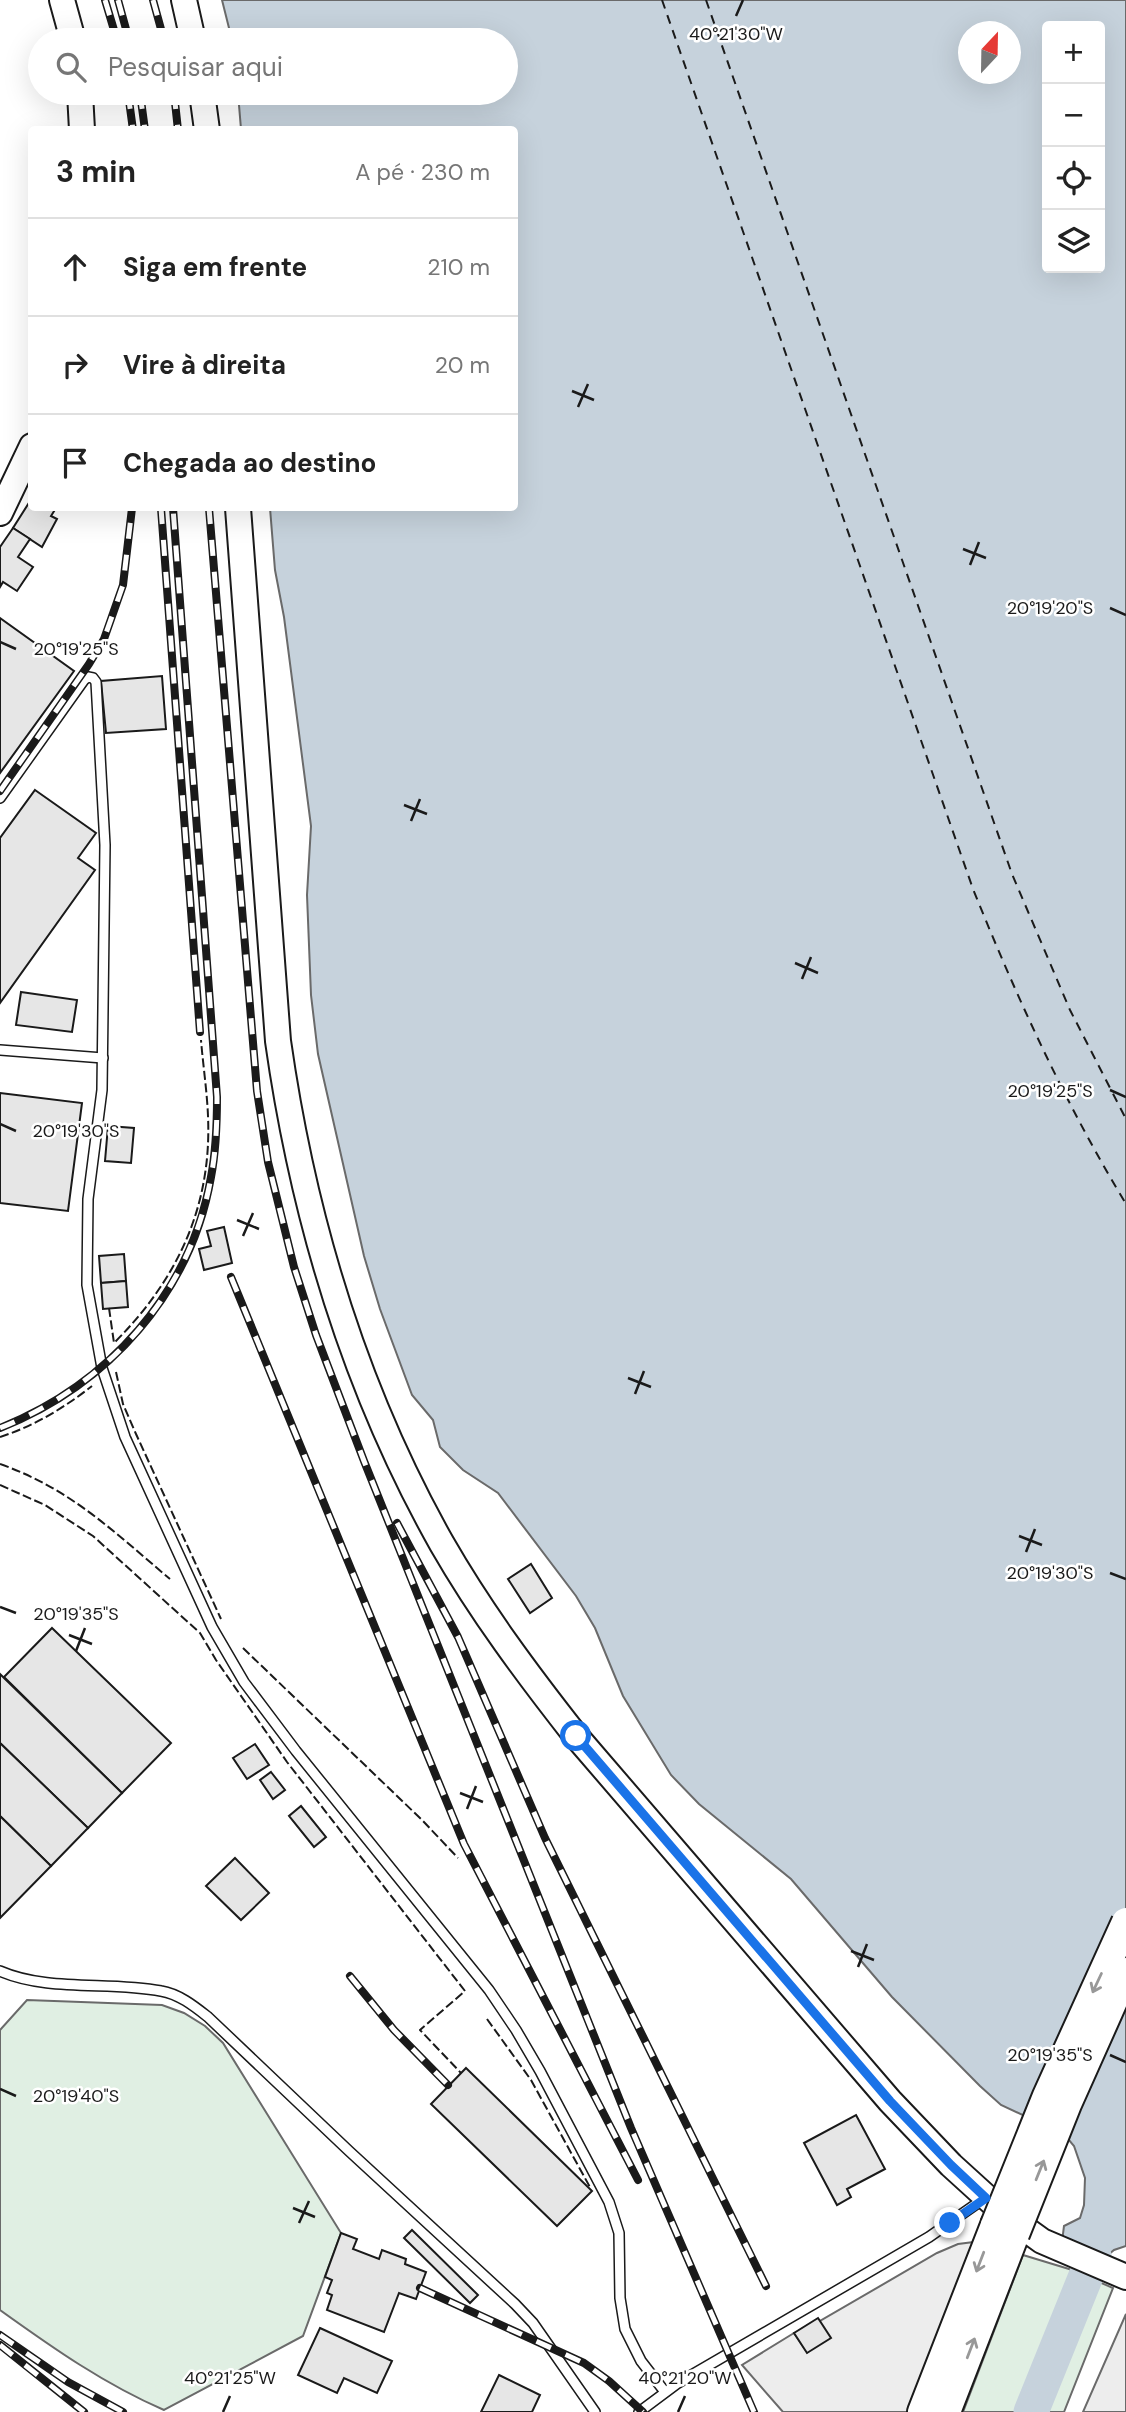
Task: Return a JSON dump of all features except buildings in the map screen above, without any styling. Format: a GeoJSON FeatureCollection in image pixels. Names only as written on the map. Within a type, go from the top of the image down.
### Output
{"type":"FeatureCollection","features":[{"type":"Feature","properties":{"kind":"main road"},"geometry":{"type":"LineString","coordinates":[[946,2412],[1047,2095],[1126,1922]]}},
{"type":"Feature","properties":{"kind":"main road"},"geometry":{"type":"LineString","coordinates":[[916,2412],[966,2298],[1005,2229],[1067,2104],[1126,1972]]}},
{"type":"Feature","properties":{"kind":"main road"},"geometry":{"type":"LineString","coordinates":[[922,2412],[966,2298]]}},
{"type":"Feature","properties":{"kind":"street"},"geometry":{"type":"LineString","coordinates":[[62,0],[70,28]]}},
{"type":"Feature","properties":{"kind":"street"},"geometry":{"type":"LineString","coordinates":[[184,0],[190,28]]}},
{"type":"Feature","properties":{"kind":"street"},"geometry":{"type":"LineString","coordinates":[[81,105],[82,126]]}},
{"type":"Feature","properties":{"kind":"street"},"geometry":{"type":"LineString","coordinates":[[203,105],[206,126]]}},
{"type":"Feature","properties":{"kind":"street"},"geometry":{"type":"LineString","coordinates":[[0,513],[28,454]]}},
{"type":"Feature","properties":{"kind":"street"},"geometry":{"type":"LineString","coordinates":[[238,511],[278,1041],[286,1094],[312,1211],[345,1325],[389,1439],[442,1544],[507,1645],[569,1727],[890,2101],[986,2198],[1042,2241],[1126,2277]]}},
{"type":"Feature","properties":{"kind":"lane"},"geometry":{"type":"LineString","coordinates":[[0,798],[83,680],[93,678],[96,682],[106,818],[102,1090],[88,1199],[87,1285],[103,1368],[125,1437],[212,1627],[244,1682],[296,1751],[489,1990],[540,2071],[609,2202],[619,2233],[620,2298],[625,2329],[641,2361],[665,2392]]}},
{"type":"Feature","properties":{"kind":"lane"},"geometry":{"type":"LineString","coordinates":[[0,1050],[103,1058]]}},
{"type":"Feature","properties":{"kind":"lane"},"geometry":{"type":"LineString","coordinates":[[0,1971],[15,1978],[163,1991],[187,2001],[208,2017],[509,2298],[533,2323],[594,2412]]}},
{"type":"Feature","properties":{"kind":"lane"},"geometry":{"type":"LineString","coordinates":[[639,2412],[665,2392],[929,2237],[986,2198]]}},
{"type":"Feature","properties":{"kind":"green space"},"geometry":{"type":"Polygon","coordinates":[[[27,2000],[162,2005],[184,2013],[205,2026],[223,2043],[341,2233],[303,2336],[164,2410],[100,2377],[0,2310],[0,2030],[27,2000]]]}},
{"type":"Feature","properties":{"kind":"green space"},"geometry":{"type":"Polygon","coordinates":[[[1023,2255],[1069,2269],[1113,2288],[1064,2412],[963,2412],[1023,2255]]]}},
{"type":"Feature","properties":{"kind":"shaded area"},"geometry":{"type":"Polygon","coordinates":[[[222,0],[1126,0],[1126,2246],[1114,2250],[1102,2260],[1062,2242],[1064,2226],[1080,2218],[1084,2205],[1085,2178],[1074,2146],[1064,2134],[1001,2105],[980,2086],[892,1997],[791,1879],[699,1804],[671,1775],[623,1696],[595,1628],[576,1596],[498,1493],[463,1470],[440,1447],[433,1420],[412,1395],[380,1309],[364,1256],[318,1054],[311,995],[307,895],[311,826],[284,617],[275,570],[270,511],[518,511],[518,126],[241,126],[239,105],[518,105],[518,28],[229,28],[222,0]]]}},
{"type":"Feature","properties":{"kind":"shaded area"},"geometry":{"type":"Polygon","coordinates":[[[982,2241],[927,2412],[783,2412],[742,2365],[794,2333],[807,2352],[820,2321],[937,2253],[958,2244],[982,2241]]]}},
{"type":"Feature","properties":{"kind":"shaded area"},"geometry":{"type":"Polygon","coordinates":[[[1126,2314],[1126,2412],[1083,2412],[1126,2314]]]}},
{"type":"Feature","properties":{"kind":"waterway"},"geometry":{"type":"LineString","coordinates":[[1031,2412],[1094,2256]]}},
{"type":"Feature","properties":{"kind":"ferry route"},"geometry":{"type":"LineString","coordinates":[[662,0],[973,889],[1043,1050],[1126,1204]]}},
{"type":"Feature","properties":{"kind":"ferry route"},"geometry":{"type":"LineString","coordinates":[[706,0],[1012,874],[1070,1010],[1126,1119]]}},
{"type":"Feature","properties":{"kind":"railway"},"geometry":{"type":"LineString","coordinates":[[105,0],[113,28]]}},
{"type":"Feature","properties":{"kind":"railway"},"geometry":{"type":"LineString","coordinates":[[118,0],[126,28]]}},
{"type":"Feature","properties":{"kind":"railway"},"geometry":{"type":"LineString","coordinates":[[153,0],[161,28]]}},
{"type":"Feature","properties":{"kind":"railway"},"geometry":{"type":"LineString","coordinates":[[130,105],[132,126]]}},
{"type":"Feature","properties":{"kind":"railway"},"geometry":{"type":"LineString","coordinates":[[142,105],[144,126]]}},
{"type":"Feature","properties":{"kind":"railway"},"geometry":{"type":"LineString","coordinates":[[175,105],[178,126]]}},
{"type":"Feature","properties":{"kind":"railway"},"geometry":{"type":"LineString","coordinates":[[0,791],[104,639],[123,585],[132,511]]}},
{"type":"Feature","properties":{"kind":"railway"},"geometry":{"type":"LineString","coordinates":[[161,511],[200,1032]]}},
{"type":"Feature","properties":{"kind":"railway"},"geometry":{"type":"LineString","coordinates":[[0,1428],[39,1410],[76,1387],[109,1360],[138,1330],[164,1296],[185,1259],[201,1219],[211,1177],[217,1097],[173,511]]}},
{"type":"Feature","properties":{"kind":"railway"},"geometry":{"type":"LineString","coordinates":[[209,511],[257,1091],[268,1162],[294,1267],[316,1335],[364,1461],[631,2128],[754,2412]]}},
{"type":"Feature","properties":{"kind":"railway"},"geometry":{"type":"LineString","coordinates":[[231,1277],[464,1844],[638,2180]]}},
{"type":"Feature","properties":{"kind":"railway"},"geometry":{"type":"LineString","coordinates":[[397,1523],[458,1637],[545,1838],[766,2286]]}},
{"type":"Feature","properties":{"kind":"railway"},"geometry":{"type":"LineString","coordinates":[[350,1976],[394,2030],[448,2085]]}},
{"type":"Feature","properties":{"kind":"railway"},"geometry":{"type":"LineString","coordinates":[[420,2288],[584,2363],[609,2381],[643,2412]]}},
{"type":"Feature","properties":{"kind":"railway"},"geometry":{"type":"LineString","coordinates":[[0,2335],[68,2382],[123,2412]]}},
{"type":"Feature","properties":{"kind":"railway"},"geometry":{"type":"LineString","coordinates":[[0,2345],[84,2412]]}},
{"type":"Feature","properties":{"kind":"fence"},"geometry":{"type":"LineString","coordinates":[[109,1308],[114,1343],[156,1294],[186,1240],[197,1211],[208,1149],[201,1040]]}},
{"type":"Feature","properties":{"kind":"fence"},"geometry":{"type":"LineString","coordinates":[[116,1372],[123,1404],[221,1619]]}},
{"type":"Feature","properties":{"kind":"fence"},"geometry":{"type":"LineString","coordinates":[[0,1437],[48,1416],[92,1386]]}},
{"type":"Feature","properties":{"kind":"fence"},"geometry":{"type":"LineString","coordinates":[[0,1464],[49,1486],[91,1513],[170,1579]]}},
{"type":"Feature","properties":{"kind":"fence"},"geometry":{"type":"LineString","coordinates":[[0,1485],[45,1505],[93,1536],[200,1633],[287,1762],[465,1991],[420,2030],[461,2073]]}},
{"type":"Feature","properties":{"kind":"fence"},"geometry":{"type":"LineString","coordinates":[[243,1648],[458,1858]]}},
{"type":"Feature","properties":{"kind":"fence"},"geometry":{"type":"LineString","coordinates":[[487,2019],[531,2080],[591,2189]]}},
{"type":"Feature","properties":{"kind":"route"},"geometry":{"type":"LineString","coordinates":[[576,1736],[890,2101],[986,2198],[950,2223]]}}]}
